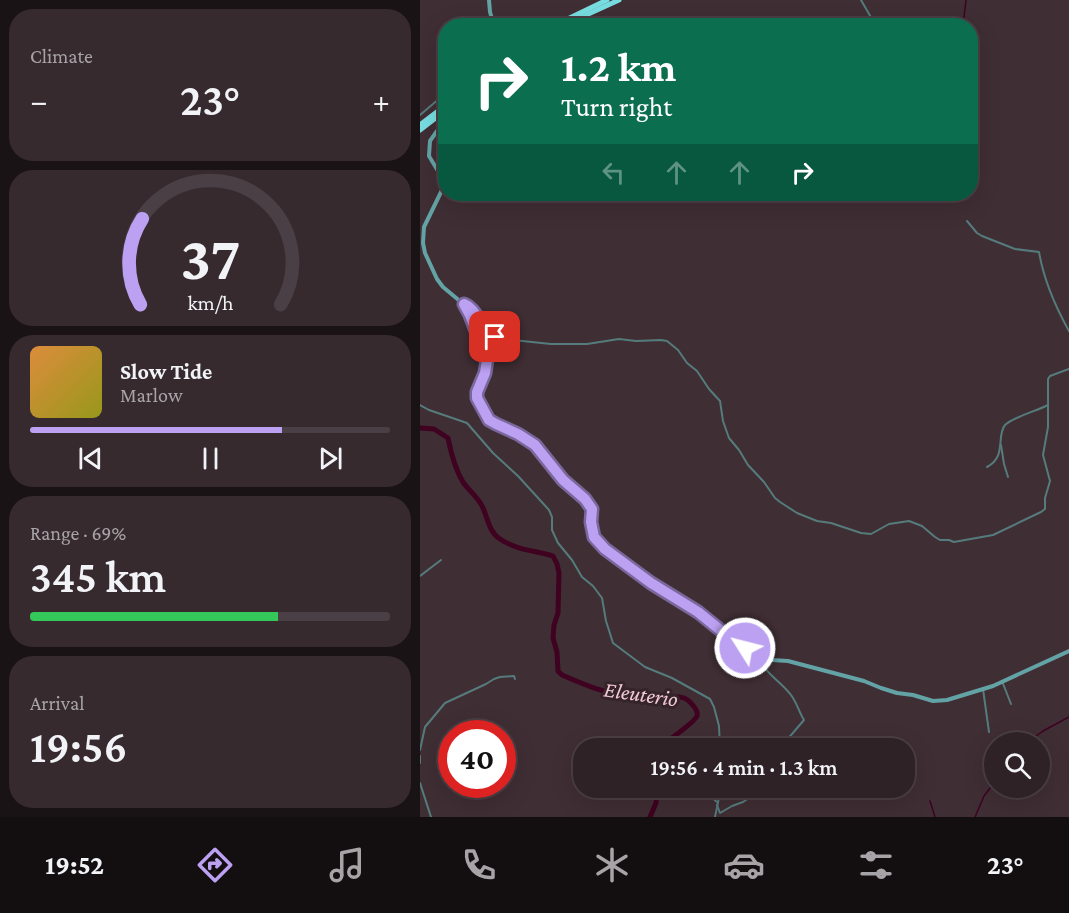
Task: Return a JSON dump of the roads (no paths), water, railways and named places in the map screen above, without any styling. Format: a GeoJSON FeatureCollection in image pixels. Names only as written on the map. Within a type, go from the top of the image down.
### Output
{"type":"FeatureCollection","features":[{"type":"Feature","properties":{"kind":"highway"},"geometry":{"type":"LineString","coordinates":[[570,18],[607,0]]}},
{"type":"Feature","properties":{"kind":"highway"},"geometry":{"type":"LineString","coordinates":[[580,18],[619,0]]}},
{"type":"Feature","properties":{"kind":"highway"},"geometry":{"type":"LineString","coordinates":[[420,125],[438,105]]}},
{"type":"Feature","properties":{"kind":"highway"},"geometry":{"type":"LineString","coordinates":[[420,130],[438,116]]}},
{"type":"Feature","properties":{"kind":"street"},"geometry":{"type":"LineString","coordinates":[[489,0],[492,18]]}},
{"type":"Feature","properties":{"kind":"street"},"geometry":{"type":"LineString","coordinates":[[861,0],[871,18]]}},
{"type":"Feature","properties":{"kind":"street"},"geometry":{"type":"LineString","coordinates":[[420,115],[438,104]]}},
{"type":"Feature","properties":{"kind":"street"},"geometry":{"type":"LineString","coordinates":[[438,130],[430,141],[429,156],[438,171]]}},
{"type":"Feature","properties":{"kind":"street"},"geometry":{"type":"LineString","coordinates":[[438,196],[424,226],[425,253],[442,287],[467,305],[495,337],[551,344],[587,344],[619,339],[667,341],[697,371],[720,401],[723,421],[729,438],[775,498],[797,513],[852,531],[868,535],[888,524],[909,520],[922,526],[939,540],[954,542],[993,535],[1041,512],[1045,509],[1045,498],[1050,481],[1043,455],[1048,427],[1048,379],[1050,376],[1069,369]]}},
{"type":"Feature","properties":{"kind":"street"},"geometry":{"type":"LineString","coordinates":[[967,221],[982,236],[1015,249],[1039,252],[1049,290],[1069,331]]}},
{"type":"Feature","properties":{"kind":"street"},"geometry":{"type":"LineString","coordinates":[[464,304],[487,360],[477,398],[489,420],[535,445],[563,480],[585,499],[592,509],[591,522],[594,537],[605,549],[644,578],[698,612],[735,642],[772,660],[788,661],[864,681],[888,691],[933,701],[947,700],[983,689],[1069,651]]}},
{"type":"Feature","properties":{"kind":"street"},"geometry":{"type":"LineString","coordinates":[[420,405],[467,423],[549,510],[552,517],[552,530],[558,543],[582,577],[602,598],[613,643],[645,667],[672,678],[710,699],[719,726],[720,738]]}},
{"type":"Feature","properties":{"kind":"street"},"geometry":{"type":"LineString","coordinates":[[987,466],[995,461],[998,455],[1006,424],[1048,405]]}},
{"type":"Feature","properties":{"kind":"street"},"geometry":{"type":"LineString","coordinates":[[1001,442],[1008,477]]}},
{"type":"Feature","properties":{"kind":"street"},"geometry":{"type":"LineString","coordinates":[[420,576],[441,560]]}},
{"type":"Feature","properties":{"kind":"street"},"geometry":{"type":"LineString","coordinates":[[759,655],[768,672],[793,698],[804,720],[789,738]]}},
{"type":"Feature","properties":{"kind":"street"},"geometry":{"type":"LineString","coordinates":[[420,750],[425,727],[445,703],[494,679],[514,676],[515,678]]}},
{"type":"Feature","properties":{"kind":"street"},"geometry":{"type":"LineString","coordinates":[[1002,681],[1011,704]]}},
{"type":"Feature","properties":{"kind":"street"},"geometry":{"type":"LineString","coordinates":[[983,689],[989,732]]}},
{"type":"Feature","properties":{"kind":"street"},"geometry":{"type":"LineString","coordinates":[[420,756],[420,763]]}},
{"type":"Feature","properties":{"kind":"street"},"geometry":{"type":"LineString","coordinates":[[420,783],[431,817]]}},
{"type":"Feature","properties":{"kind":"street"},"geometry":{"type":"LineString","coordinates":[[712,798],[717,804],[720,813],[749,798]]}},
{"type":"Feature","properties":{"kind":"street"},"geometry":{"type":"LineString","coordinates":[[715,817],[718,798]]}},
{"type":"Feature","properties":{"kind":"waterway"},"geometry":{"type":"LineString","coordinates":[[964,18],[966,0]]}},
{"type":"Feature","properties":{"kind":"waterway","name":"Eleuterio"},"geometry":{"type":"LineString","coordinates":[[420,428],[434,429],[448,438],[460,477],[481,504],[496,536],[513,546],[553,556],[559,573],[558,613],[553,638],[557,652],[558,671],[571,679],[606,692],[686,699],[697,711],[697,716],[671,738]]}},
{"type":"Feature","properties":{"kind":"waterway"},"geometry":{"type":"LineString","coordinates":[[1042,732],[1069,717]]}},
{"type":"Feature","properties":{"kind":"waterway"},"geometry":{"type":"LineString","coordinates":[[975,817],[984,796]]}},
{"type":"Feature","properties":{"kind":"waterway","name":"Eleuterio"},"geometry":{"type":"LineString","coordinates":[[650,817],[657,798]]}},
{"type":"Feature","properties":{"kind":"waterway"},"geometry":{"type":"LineString","coordinates":[[930,801],[935,817]]}}]}
